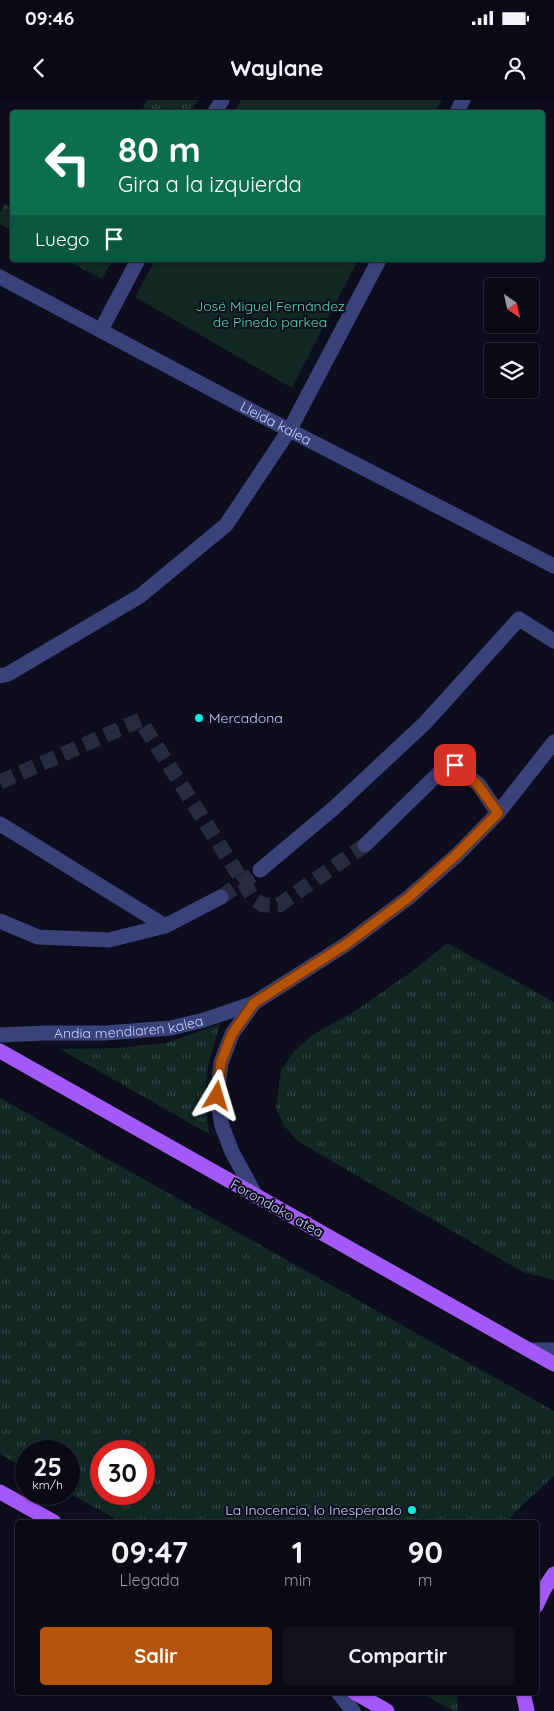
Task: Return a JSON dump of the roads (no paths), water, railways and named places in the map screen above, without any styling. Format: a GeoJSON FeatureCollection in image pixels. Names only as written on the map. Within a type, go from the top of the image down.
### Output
{"type":"FeatureCollection","features":[{"type":"Feature","properties":{"kind":"main road","name":"Forondako atea"},"geometry":{"type":"LineString","coordinates":[[0,1051],[554,1364]]}},
{"type":"Feature","properties":{"kind":"main road"},"geometry":{"type":"LineString","coordinates":[[0,1492],[50,1520]]}},
{"type":"Feature","properties":{"kind":"main road"},"geometry":{"type":"LineString","coordinates":[[539,1600],[554,1574]]}},
{"type":"Feature","properties":{"kind":"main road"},"geometry":{"type":"LineString","coordinates":[[359,1695],[387,1711]]}},
{"type":"Feature","properties":{"kind":"main road"},"geometry":{"type":"LineString","coordinates":[[524,1695],[527,1711]]}},
{"type":"Feature","properties":{"kind":"street"},"geometry":{"type":"LineString","coordinates":[[101,330],[137,262]]}},
{"type":"Feature","properties":{"kind":"street"},"geometry":{"type":"LineString","coordinates":[[0,676],[8,674],[140,596],[226,525],[290,429],[378,262]]}},
{"type":"Feature","properties":{"kind":"street","name":"Lleida kalea"},"geometry":{"type":"LineString","coordinates":[[0,277],[258,414],[554,566]]}},
{"type":"Feature","properties":{"kind":"street"},"geometry":{"type":"LineString","coordinates":[[260,870],[334,808],[425,723],[519,619],[554,641]]}},
{"type":"Feature","properties":{"kind":"street","name":"Andia mendiaren kalea"},"geometry":{"type":"LineString","coordinates":[[0,1035],[105,1033],[171,1028],[204,1020],[254,1003],[345,945],[408,898],[456,855],[498,813],[554,742]]}},
{"type":"Feature","properties":{"kind":"street"},"geometry":{"type":"LineString","coordinates":[[365,844],[442,770],[455,765],[478,785],[498,813]]}},
{"type":"Feature","properties":{"kind":"street"},"geometry":{"type":"LineString","coordinates":[[0,824],[165,926]]}},
{"type":"Feature","properties":{"kind":"street"},"geometry":{"type":"LineString","coordinates":[[0,921],[38,937],[109,940],[165,926],[221,897]]}},
{"type":"Feature","properties":{"kind":"street","name":"Andia mendiaren kalea"},"geometry":{"type":"LineString","coordinates":[[254,1003],[232,1034],[221,1062],[217,1096],[222,1126],[232,1152],[256,1196]]}},
{"type":"Feature","properties":{"kind":"street"},"geometry":{"type":"LineString","coordinates":[[530,1350],[554,1350]]}},
{"type":"Feature","properties":{"kind":"street"},"geometry":{"type":"LineString","coordinates":[[340,1695],[353,1711]]}},
{"type":"Feature","properties":{"kind":"tunnel"},"geometry":{"type":"LineString","coordinates":[[0,782],[140,720],[254,899],[263,905],[279,905],[365,845]]}},
{"type":"Feature","properties":{"kind":"tunnel"},"geometry":{"type":"LineString","coordinates":[[221,897],[260,870]]}},
{"type":"Feature","properties":{"kind":"place","name":"Mercadona"},"geometry":{"type":"Point","coordinates":[199,718]}},
{"type":"Feature","properties":{"kind":"place","name":"La Inocencia, lo Inesperado"},"geometry":{"type":"Point","coordinates":[412,1510]}},
{"type":"Feature","properties":{"kind":"park label","name":"José Miguel Fernández de Pinedo parkea"},"geometry":{"type":"Point","coordinates":[270,314]}}]}
